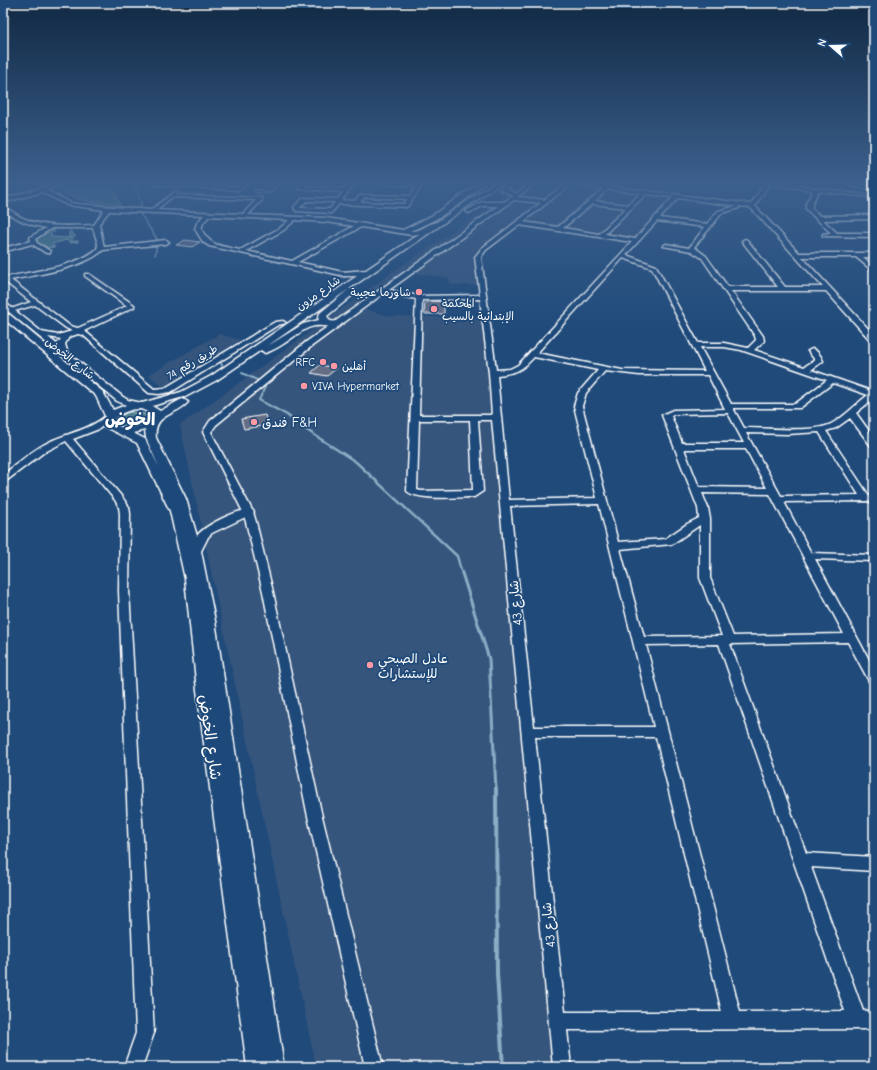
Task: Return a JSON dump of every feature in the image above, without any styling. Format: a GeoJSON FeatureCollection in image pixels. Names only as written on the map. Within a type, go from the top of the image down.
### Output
{"type":"FeatureCollection","features":[{"type":"Feature","properties":{"kind":"main road","name":"شارع مزون"},"geometry":{"type":"LineString","coordinates":[[428,233],[400,250],[196,388],[173,399],[120,410],[114,423],[126,430],[141,428],[148,425],[156,417],[210,387],[430,233]]}},
{"type":"Feature","properties":{"kind":"main road"},"geometry":{"type":"LineString","coordinates":[[345,274],[364,272],[385,261]]}},
{"type":"Feature","properties":{"kind":"main road"},"geometry":{"type":"LineString","coordinates":[[269,340],[284,327],[283,323],[294,321],[326,301],[353,279],[345,274]]}},
{"type":"Feature","properties":{"kind":"main road"},"geometry":{"type":"LineString","coordinates":[[331,323],[323,319],[322,316],[350,294],[352,289]]}},
{"type":"Feature","properties":{"kind":"main road","name":"شارع الخوض"},"geometry":{"type":"LineString","coordinates":[[3,303],[7,312],[100,394],[106,402],[114,423],[141,441],[176,511],[191,579],[204,690],[258,1067]]}},
{"type":"Feature","properties":{"kind":"main road","name":"شارع الخوض"},"geometry":{"type":"LineString","coordinates":[[7,312],[41,334],[120,399],[125,402],[142,406]]}},
{"type":"Feature","properties":{"kind":"main road"},"geometry":{"type":"LineString","coordinates":[[264,350],[277,345],[309,324],[331,323]]}},
{"type":"Feature","properties":{"kind":"main road"},"geometry":{"type":"LineString","coordinates":[[142,406],[154,410],[156,417]]}},
{"type":"Feature","properties":{"kind":"main road","name":"شارع الخوض"},"geometry":{"type":"LineString","coordinates":[[156,417],[150,430],[151,438],[180,499],[195,551],[208,621],[273,1067]]}},
{"type":"Feature","properties":{"kind":"main road"},"geometry":{"type":"LineString","coordinates":[[195,551],[203,535],[208,530],[248,512]]}},
{"type":"Feature","properties":{"kind":"street"},"geometry":{"type":"LineString","coordinates":[[40,233],[32,238],[34,242],[48,252]]}},
{"type":"Feature","properties":{"kind":"street"},"geometry":{"type":"LineString","coordinates":[[98,233],[101,241],[100,249]]}},
{"type":"Feature","properties":{"kind":"street"},"geometry":{"type":"LineString","coordinates":[[201,233],[205,241],[211,245],[345,274]]}},
{"type":"Feature","properties":{"kind":"street"},"geometry":{"type":"LineString","coordinates":[[240,252],[276,233]]}},
{"type":"Feature","properties":{"kind":"street"},"geometry":{"type":"LineString","coordinates":[[292,263],[346,233]]}},
{"type":"Feature","properties":{"kind":"street"},"geometry":{"type":"LineString","coordinates":[[400,250],[413,238],[410,234],[405,233]]}},
{"type":"Feature","properties":{"kind":"street"},"geometry":{"type":"LineString","coordinates":[[374,1067],[314,812],[268,592],[248,512],[207,432],[218,418],[331,323],[384,291],[464,233]]}},
{"type":"Feature","properties":{"kind":"street","name":"شارع 43"},"geometry":{"type":"LineString","coordinates":[[505,233],[478,255],[493,373],[496,417],[562,1067]]}},
{"type":"Feature","properties":{"kind":"street"},"geometry":{"type":"LineString","coordinates":[[582,233],[636,242]]}},
{"type":"Feature","properties":{"kind":"street"},"geometry":{"type":"LineString","coordinates":[[600,236],[603,233]]}},
{"type":"Feature","properties":{"kind":"street"},"geometry":{"type":"LineString","coordinates":[[493,373],[521,368],[644,233]]}},
{"type":"Feature","properties":{"kind":"street"},"geometry":{"type":"LineString","coordinates":[[693,250],[691,247],[702,233]]}},
{"type":"Feature","properties":{"kind":"street"},"geometry":{"type":"LineString","coordinates":[[777,233],[874,339]]}},
{"type":"Feature","properties":{"kind":"street"},"geometry":{"type":"LineString","coordinates":[[824,235],[874,235]]}},
{"type":"Feature","properties":{"kind":"street"},"geometry":{"type":"LineString","coordinates":[[746,241],[783,289]]}},
{"type":"Feature","properties":{"kind":"street"},"geometry":{"type":"LineString","coordinates":[[3,250],[34,242]]}},
{"type":"Feature","properties":{"kind":"street"},"geometry":{"type":"LineString","coordinates":[[4,278],[79,262],[90,258],[100,249],[166,242]]}},
{"type":"Feature","properties":{"kind":"street"},"geometry":{"type":"LineString","coordinates":[[666,246],[693,250],[704,257],[759,336],[760,341],[749,350]]}},
{"type":"Feature","properties":{"kind":"street"},"geometry":{"type":"LineString","coordinates":[[798,255],[874,255]]}},
{"type":"Feature","properties":{"kind":"street"},"geometry":{"type":"LineString","coordinates":[[858,255],[874,270]]}},
{"type":"Feature","properties":{"kind":"street"},"geometry":{"type":"LineString","coordinates":[[624,256],[654,267],[851,638],[869,663],[874,680]]}},
{"type":"Feature","properties":{"kind":"street"},"geometry":{"type":"LineString","coordinates":[[41,334],[58,337],[67,336],[132,306],[87,275]]}},
{"type":"Feature","properties":{"kind":"street","name":"طريق رقم 74"},"geometry":{"type":"LineString","coordinates":[[4,278],[68,327],[85,334],[152,390],[159,392],[168,390],[277,323],[283,323]]}},
{"type":"Feature","properties":{"kind":"street"},"geometry":{"type":"LineString","coordinates":[[727,289],[829,289]]}},
{"type":"Feature","properties":{"kind":"street"},"geometry":{"type":"LineString","coordinates":[[384,291],[419,298],[483,297]]}},
{"type":"Feature","properties":{"kind":"street"},"geometry":{"type":"LineString","coordinates":[[419,298],[412,491],[420,494],[474,494],[478,491],[474,417]]}},
{"type":"Feature","properties":{"kind":"street"},"geometry":{"type":"LineString","coordinates":[[7,312],[37,302]]}},
{"type":"Feature","properties":{"kind":"street"},"geometry":{"type":"LineString","coordinates":[[866,330],[874,330]]}},
{"type":"Feature","properties":{"kind":"street"},"geometry":{"type":"LineString","coordinates":[[63,351],[61,344],[67,336]]}},
{"type":"Feature","properties":{"kind":"street"},"geometry":{"type":"LineString","coordinates":[[695,345],[724,345],[749,350],[874,394]]}},
{"type":"Feature","properties":{"kind":"street"},"geometry":{"type":"LineString","coordinates":[[805,370],[819,361],[818,357],[812,351]]}},
{"type":"Feature","properties":{"kind":"street"},"geometry":{"type":"LineString","coordinates":[[534,355],[639,373],[710,373]]}},
{"type":"Feature","properties":{"kind":"street"},"geometry":{"type":"LineString","coordinates":[[603,368],[582,393],[578,406],[662,732],[733,1020]]}},
{"type":"Feature","properties":{"kind":"street"},"geometry":{"type":"LineString","coordinates":[[558,1021],[866,1020],[801,860],[705,578],[704,508],[666,414],[673,412],[796,406],[832,380]]}},
{"type":"Feature","properties":{"kind":"street"},"geometry":{"type":"LineString","coordinates":[[740,430],[821,429],[832,427],[874,394]]}},
{"type":"Feature","properties":{"kind":"street"},"geometry":{"type":"LineString","coordinates":[[851,413],[874,444]]}},
{"type":"Feature","properties":{"kind":"street"},"geometry":{"type":"LineString","coordinates":[[414,418],[496,417]]}},
{"type":"Feature","properties":{"kind":"street"},"geometry":{"type":"LineString","coordinates":[[74,436],[114,423]]}},
{"type":"Feature","properties":{"kind":"street"},"geometry":{"type":"LineString","coordinates":[[3,479],[41,451],[74,436],[114,423]]}},
{"type":"Feature","properties":{"kind":"street"},"geometry":{"type":"LineString","coordinates":[[821,429],[870,499]]}},
{"type":"Feature","properties":{"kind":"street"},"geometry":{"type":"LineString","coordinates":[[74,436],[124,507],[125,514],[124,591],[145,1033],[133,1067]]}},
{"type":"Feature","properties":{"kind":"street"},"geometry":{"type":"LineString","coordinates":[[678,446],[748,446]]}},
{"type":"Feature","properties":{"kind":"street"},"geometry":{"type":"LineString","coordinates":[[696,490],[870,499]]}},
{"type":"Feature","properties":{"kind":"street"},"geometry":{"type":"LineString","coordinates":[[505,503],[603,501]]}},
{"type":"Feature","properties":{"kind":"street"},"geometry":{"type":"LineString","coordinates":[[614,546],[668,542],[690,526],[705,519]]}},
{"type":"Feature","properties":{"kind":"street"},"geometry":{"type":"LineString","coordinates":[[808,556],[874,558]]}},
{"type":"Feature","properties":{"kind":"street"},"geometry":{"type":"LineString","coordinates":[[639,641],[851,638]]}},
{"type":"Feature","properties":{"kind":"street"},"geometry":{"type":"LineString","coordinates":[[528,732],[662,732]]}},
{"type":"Feature","properties":{"kind":"street"},"geometry":{"type":"LineString","coordinates":[[801,860],[874,864]]}},
{"type":"Feature","properties":{"kind":"shaded area"},"geometry":{"type":"Polygon","coordinates":[[[450,233],[507,233],[478,257],[479,285],[453,285],[450,283],[449,278],[414,273],[364,309],[390,316],[486,318],[562,1067],[316,1067],[180,425],[397,269],[450,233]]]}},
{"type":"Feature","properties":{"kind":"shaded area"},"geometry":{"type":"Polygon","coordinates":[[[584,233],[644,233],[637,241],[584,233]]]}},
{"type":"Feature","properties":{"kind":"shaded area"},"geometry":{"type":"Polygon","coordinates":[[[219,334],[241,340],[164,387],[148,375],[219,334]]]}},
{"type":"Feature","properties":{"kind":"green space"},"geometry":{"type":"Polygon","coordinates":[[[51,233],[51,237],[71,238],[69,237],[69,233],[71,233],[72,235],[75,235],[75,237],[71,241],[78,242],[70,243],[67,240],[52,244],[52,246],[55,247],[44,248],[47,247],[45,245],[32,248],[37,243],[35,240],[41,234],[51,233]]]}},
{"type":"Feature","properties":{"kind":"green space"},"geometry":{"type":"Polygon","coordinates":[[[129,412],[145,414],[147,419],[140,425],[132,428],[115,424],[116,418],[129,412]]]}},
{"type":"Feature","properties":{"kind":"building"},"geometry":{"type":"Polygon","coordinates":[[[185,240],[200,242],[192,247],[176,245],[185,240]]]}},
{"type":"Feature","properties":{"kind":"building","name":"المحكمة الإبتدائية بالسيب"},"geometry":{"type":"Polygon","coordinates":[[[429,301],[444,302],[444,314],[424,314],[425,303],[429,301]]]}},
{"type":"Feature","properties":{"kind":"building"},"geometry":{"type":"Polygon","coordinates":[[[320,365],[337,368],[327,376],[311,373],[320,365]]]}},
{"type":"Feature","properties":{"kind":"building","name":"فندق F&H"},"geometry":{"type":"Polygon","coordinates":[[[265,415],[268,425],[244,429],[241,419],[265,415]]]}},
{"type":"Feature","properties":{"kind":"waterway"},"geometry":{"type":"LineString","coordinates":[[153,233],[157,239],[157,242]]}},
{"type":"Feature","properties":{"kind":"waterway"},"geometry":{"type":"LineString","coordinates":[[155,255],[157,244]]}},
{"type":"Feature","properties":{"kind":"waterway"},"geometry":{"type":"LineString","coordinates":[[220,361],[223,367]]}},
{"type":"Feature","properties":{"kind":"waterway"},"geometry":{"type":"LineString","coordinates":[[242,373],[259,381]]}},
{"type":"Feature","properties":{"kind":"waterway"},"geometry":{"type":"LineString","coordinates":[[266,385],[259,400],[274,408]]}},
{"type":"Feature","properties":{"kind":"waterway"},"geometry":{"type":"LineString","coordinates":[[272,407],[287,415],[299,425],[356,462],[457,556],[462,574]]}},
{"type":"Feature","properties":{"kind":"waterway"},"geometry":{"type":"LineString","coordinates":[[462,573],[489,659],[496,789]]}},
{"type":"Feature","properties":{"kind":"waterway"},"geometry":{"type":"LineString","coordinates":[[496,788],[497,974],[503,1067]]}},
{"type":"Feature","properties":{"kind":"place","name":"شاورما عجيبة"},"geometry":{"type":"Point","coordinates":[419,292]}},
{"type":"Feature","properties":{"kind":"place","name":"المحكمة الإبتدائية بالسيب"},"geometry":{"type":"Point","coordinates":[434,309]}},
{"type":"Feature","properties":{"kind":"place","name":"RFC"},"geometry":{"type":"Point","coordinates":[323,362]}},
{"type":"Feature","properties":{"kind":"place","name":"أهلين"},"geometry":{"type":"Point","coordinates":[334,366]}},
{"type":"Feature","properties":{"kind":"place","name":"VIVA Hypermarket"},"geometry":{"type":"Point","coordinates":[304,386]}},
{"type":"Feature","properties":{"kind":"place","name":"فندق F&H"},"geometry":{"type":"Point","coordinates":[254,422]}},
{"type":"Feature","properties":{"kind":"place","name":"عادل الصبحي للإستشارات"},"geometry":{"type":"Point","coordinates":[370,665]}},
{"type":"Feature","properties":{"kind":"district","name":"الخوض"},"geometry":{"type":"Point","coordinates":[130,419]}}]}
